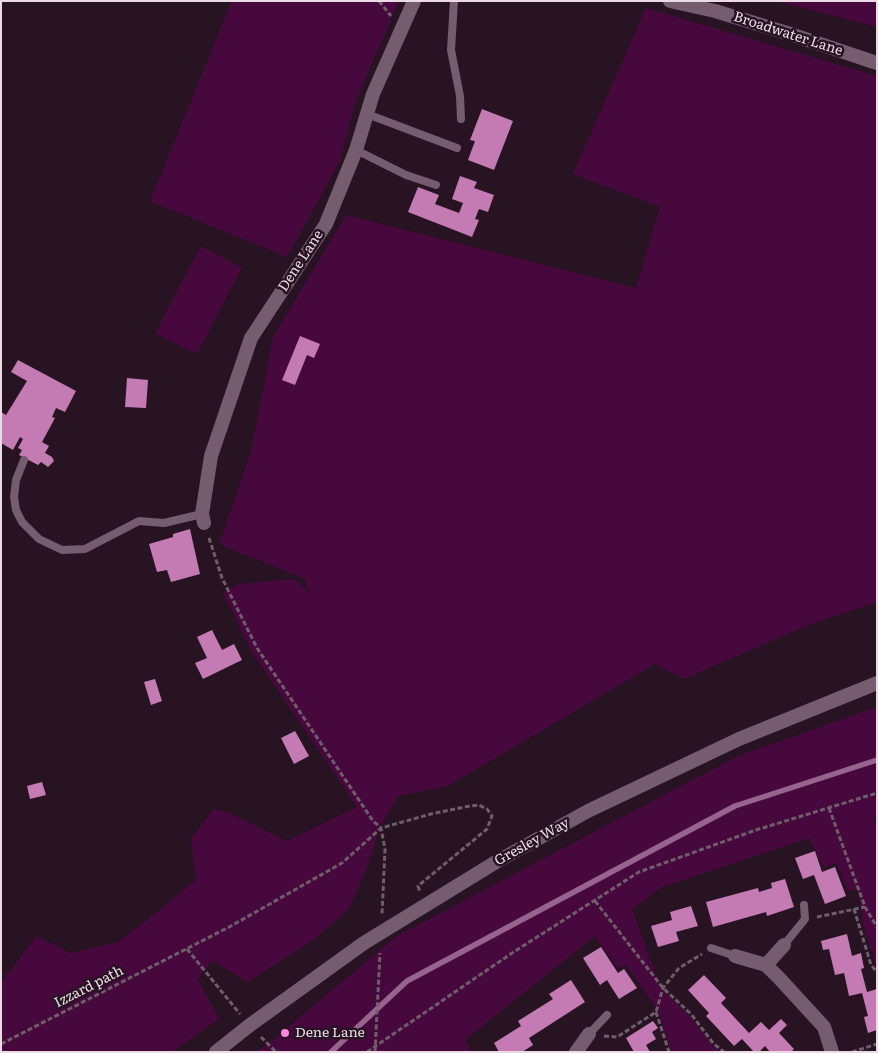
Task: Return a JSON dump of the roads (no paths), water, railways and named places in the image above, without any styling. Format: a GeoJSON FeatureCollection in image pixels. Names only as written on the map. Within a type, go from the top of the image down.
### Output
{"type":"FeatureCollection","features":[{"type":"Feature","properties":{"kind":"street","name":"Dene Lane"},"geometry":{"type":"LineString","coordinates":[[203,518],[211,456],[251,338],[326,224],[356,150],[380,77],[414,1]]}},
{"type":"Feature","properties":{"kind":"street","name":"Broadwater Lane"},"geometry":{"type":"LineString","coordinates":[[670,1],[715,11],[877,63]]}},
{"type":"Feature","properties":{"kind":"street","name":"Gresley Way"},"geometry":{"type":"LineString","coordinates":[[216,1052],[250,1025],[364,943],[424,905],[588,811],[739,739],[877,683]]}},
{"type":"Feature","properties":{"kind":"street"},"geometry":{"type":"LineString","coordinates":[[766,965],[784,945]]}},
{"type":"Feature","properties":{"kind":"street"},"geometry":{"type":"LineString","coordinates":[[735,956],[766,965],[824,1027],[832,1052]]}},
{"type":"Feature","properties":{"kind":"street"},"geometry":{"type":"LineString","coordinates":[[576,1052],[589,1034]]}},
{"type":"Feature","properties":{"kind":"lane"},"geometry":{"type":"LineString","coordinates":[[454,1],[450,50],[460,96],[461,119]]}},
{"type":"Feature","properties":{"kind":"lane"},"geometry":{"type":"LineString","coordinates":[[367,114],[457,148]]}},
{"type":"Feature","properties":{"kind":"lane"},"geometry":{"type":"LineString","coordinates":[[356,150],[406,175],[436,185]]}},
{"type":"Feature","properties":{"kind":"lane"},"geometry":{"type":"LineString","coordinates":[[24,460],[16,480],[16,510],[22,522],[39,539],[62,550],[85,549],[139,521],[164,523],[203,518]]}},
{"type":"Feature","properties":{"kind":"lane"},"geometry":{"type":"LineString","coordinates":[[784,945],[806,919],[804,906]]}},
{"type":"Feature","properties":{"kind":"lane"},"geometry":{"type":"LineString","coordinates":[[711,948],[735,956]]}},
{"type":"Feature","properties":{"kind":"lane"},"geometry":{"type":"LineString","coordinates":[[589,1034],[607,1015]]}},
{"type":"Feature","properties":{"kind":"waterway"},"geometry":{"type":"LineString","coordinates":[[331,1052],[407,981],[735,806],[877,760]]}},
{"type":"Feature","properties":{"kind":"place","name":"Dene Lane"},"geometry":{"type":"Point","coordinates":[285,1033]}}]}
